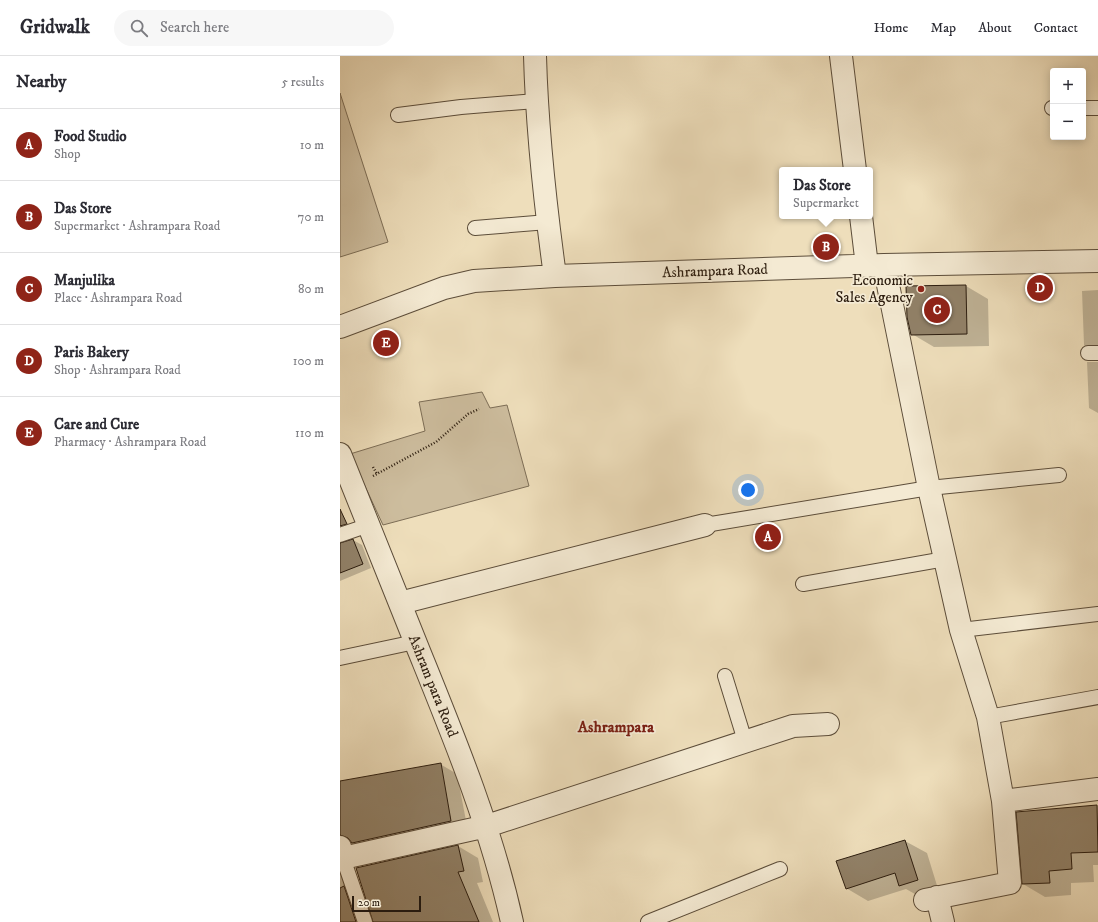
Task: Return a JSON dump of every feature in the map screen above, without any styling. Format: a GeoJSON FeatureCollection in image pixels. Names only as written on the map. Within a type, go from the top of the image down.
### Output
{"type":"FeatureCollection","features":[{"type":"Feature","properties":{"kind":"street"},"geometry":{"type":"LineString","coordinates":[[535,56],[536,101],[555,276]]}},
{"type":"Feature","properties":{"kind":"street"},"geometry":{"type":"LineString","coordinates":[[841,56],[855,167]]}},
{"type":"Feature","properties":{"kind":"street"},"geometry":{"type":"LineString","coordinates":[[862,219],[876,266],[961,630],[988,717],[1003,801],[1010,883],[931,898],[943,922]]}},
{"type":"Feature","properties":{"kind":"street","name":"Ashrampara Road"},"geometry":{"type":"LineString","coordinates":[[340,327],[452,286],[474,281],[555,276],[1098,261]]}},
{"type":"Feature","properties":{"kind":"street","name":"Ashram para Road"},"geometry":{"type":"LineString","coordinates":[[340,454],[453,733],[487,826],[503,882],[512,922]]}},
{"type":"Feature","properties":{"kind":"street"},"geometry":{"type":"LineString","coordinates":[[400,603],[705,525]]}},
{"type":"Feature","properties":{"kind":"street"},"geometry":{"type":"LineString","coordinates":[[342,852],[487,826],[793,726],[828,724]]}},
{"type":"Feature","properties":{"kind":"street"},"geometry":{"type":"LineString","coordinates":[[1003,801],[1098,789]]}},
{"type":"Feature","properties":{"kind":"lane"},"geometry":{"type":"LineString","coordinates":[[398,115],[461,107],[536,101]]}},
{"type":"Feature","properties":{"kind":"lane"},"geometry":{"type":"LineString","coordinates":[[1086,108],[1098,108]]}},
{"type":"Feature","properties":{"kind":"lane"},"geometry":{"type":"LineString","coordinates":[[475,228],[548,222]]}},
{"type":"Feature","properties":{"kind":"lane"},"geometry":{"type":"LineString","coordinates":[[705,525],[929,488],[1059,475]]}},
{"type":"Feature","properties":{"kind":"lane"},"geometry":{"type":"LineString","coordinates":[[340,535],[369,525]]}},
{"type":"Feature","properties":{"kind":"lane"},"geometry":{"type":"LineString","coordinates":[[803,584],[945,559]]}},
{"type":"Feature","properties":{"kind":"lane"},"geometry":{"type":"LineString","coordinates":[[961,630],[1098,614]]}},
{"type":"Feature","properties":{"kind":"lane"},"geometry":{"type":"LineString","coordinates":[[340,658],[415,642]]}},
{"type":"Feature","properties":{"kind":"lane"},"geometry":{"type":"LineString","coordinates":[[725,676],[745,742]]}},
{"type":"Feature","properties":{"kind":"lane"},"geometry":{"type":"LineString","coordinates":[[988,717],[1098,697]]}},
{"type":"Feature","properties":{"kind":"lane"},"geometry":{"type":"LineString","coordinates":[[342,852],[365,922]]}},
{"type":"Feature","properties":{"kind":"lane"},"geometry":{"type":"LineString","coordinates":[[648,922],[780,869]]}},
{"type":"Feature","properties":{"kind":"path"},"geometry":{"type":"LineString","coordinates":[[353,488],[436,442],[468,414],[479,409]]}},
{"type":"Feature","properties":{"kind":"path"},"geometry":{"type":"LineString","coordinates":[[373,467],[376,474]]}},
{"type":"Feature","properties":{"kind":"shaded area"},"geometry":{"type":"Polygon","coordinates":[[[340,93],[388,242],[340,257],[340,93]]]}},
{"type":"Feature","properties":{"kind":"shaded area"},"geometry":{"type":"Polygon","coordinates":[[[482,392],[490,408],[507,405],[529,486],[383,525],[350,454],[425,431],[419,402],[482,392]]]}},
{"type":"Feature","properties":{"kind":"building"},"geometry":{"type":"Polygon","coordinates":[[[966,285],[967,334],[911,335],[907,317],[906,286],[966,285]]]}},
{"type":"Feature","properties":{"kind":"building"},"geometry":{"type":"Polygon","coordinates":[[[340,509],[347,524],[340,526],[340,509]]]}},
{"type":"Feature","properties":{"kind":"building"},"geometry":{"type":"Polygon","coordinates":[[[353,539],[363,564],[340,573],[340,543],[353,539]]]}},
{"type":"Feature","properties":{"kind":"building"},"geometry":{"type":"Polygon","coordinates":[[[441,763],[451,821],[352,843],[348,838],[340,835],[340,781],[441,763]]]}},
{"type":"Feature","properties":{"kind":"building"},"geometry":{"type":"Polygon","coordinates":[[[1097,805],[1098,852],[1071,853],[1072,869],[1049,871],[1050,883],[1022,884],[1016,812],[1097,805]]]}},
{"type":"Feature","properties":{"kind":"building"},"geometry":{"type":"Polygon","coordinates":[[[905,840],[918,880],[899,886],[895,873],[846,889],[836,861],[905,840]]]}},
{"type":"Feature","properties":{"kind":"building"},"geometry":{"type":"Polygon","coordinates":[[[458,845],[464,871],[458,872],[479,922],[373,922],[356,868],[458,845]]]}},
{"type":"Feature","properties":{"kind":"building"},"geometry":{"type":"Polygon","coordinates":[[[344,886],[356,922],[340,922],[340,888],[344,886]]]}},
{"type":"Feature","properties":{"kind":"place","name":"Das Store"},"geometry":{"type":"Point","coordinates":[826,247]}},
{"type":"Feature","properties":{"kind":"place","name":"Paris Bakery"},"geometry":{"type":"Point","coordinates":[1040,288]}},
{"type":"Feature","properties":{"kind":"place","name":"Economic Sales Agency"},"geometry":{"type":"Point","coordinates":[921,289]}},
{"type":"Feature","properties":{"kind":"place","name":"Manjulika"},"geometry":{"type":"Point","coordinates":[937,310]}},
{"type":"Feature","properties":{"kind":"place","name":"Care and Cure"},"geometry":{"type":"Point","coordinates":[386,343]}},
{"type":"Feature","properties":{"kind":"place","name":"Food Studio"},"geometry":{"type":"Point","coordinates":[768,537]}},
{"type":"Feature","properties":{"kind":"district","name":"Ashrampara"},"geometry":{"type":"Point","coordinates":[616,727]}}]}
